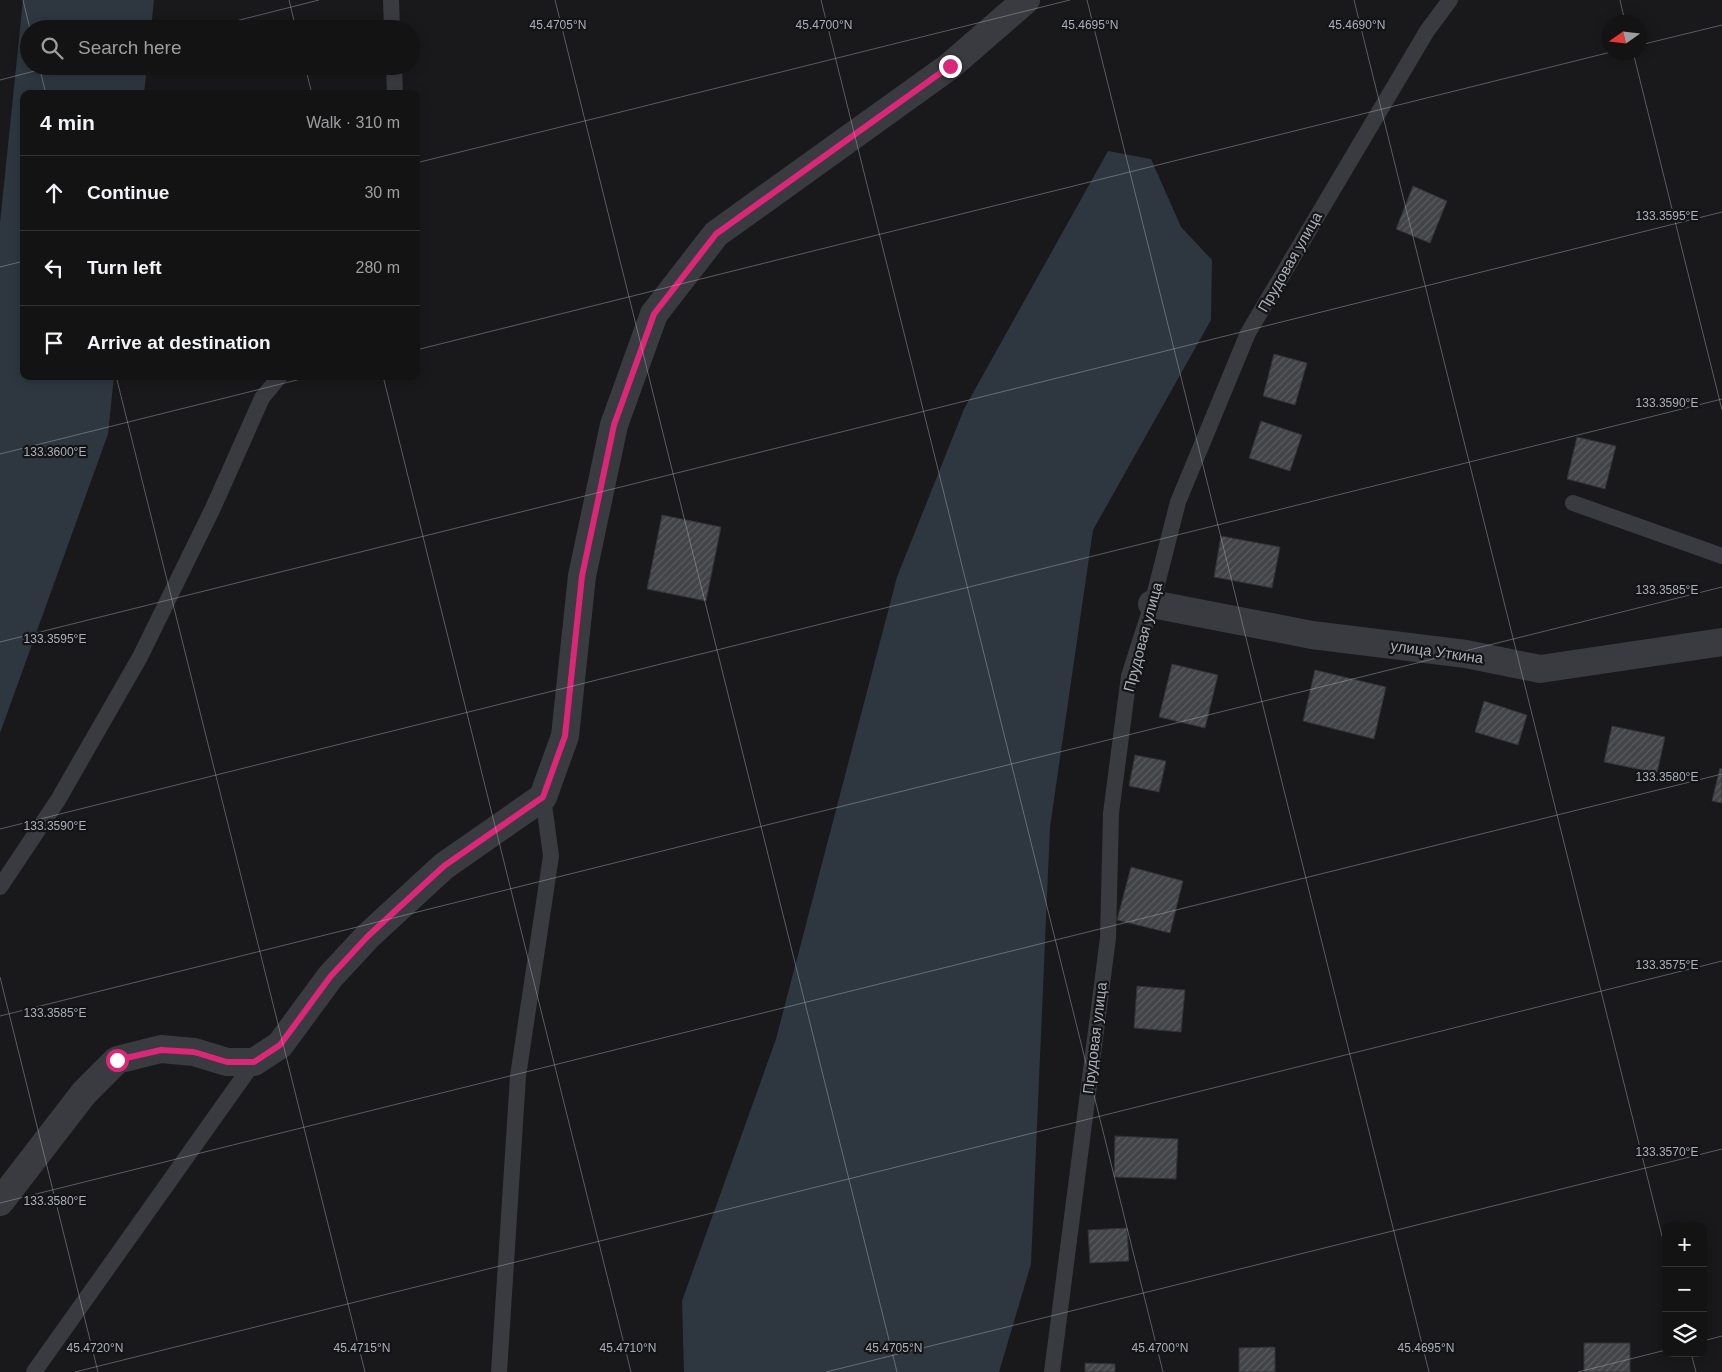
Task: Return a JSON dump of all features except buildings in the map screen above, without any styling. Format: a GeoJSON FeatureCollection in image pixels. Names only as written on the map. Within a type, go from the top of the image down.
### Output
{"type":"FeatureCollection","features":[{"type":"Feature","properties":{"kind":"street"},"geometry":{"type":"LineString","coordinates":[[0,1202],[84,1092],[117,1060],[161,1050],[194,1052],[227,1062],[254,1062],[280,1045],[330,977],[368,936],[444,866],[543,797],[565,736],[582,576],[614,425],[654,314],[716,234],[950,66],[1026,0]]}},
{"type":"Feature","properties":{"kind":"street","name":"улица Уткина"},"geometry":{"type":"LineString","coordinates":[[1152,604],[1312,636],[1466,654],[1540,669],[1722,642]]}},
{"type":"Feature","properties":{"kind":"lane"},"geometry":{"type":"LineString","coordinates":[[391,0],[392,20]]}},
{"type":"Feature","properties":{"kind":"lane","name":"Прудовая улица"},"geometry":{"type":"LineString","coordinates":[[1052,1372],[1108,938],[1112,803],[1129,676],[1152,604],[1178,502],[1248,333],[1427,31],[1450,0]]}},
{"type":"Feature","properties":{"kind":"lane"},"geometry":{"type":"LineString","coordinates":[[394,75],[395,90]]}},
{"type":"Feature","properties":{"kind":"lane"},"geometry":{"type":"LineString","coordinates":[[0,886],[58,800],[140,657],[213,508],[262,398],[277,380]]}},
{"type":"Feature","properties":{"kind":"lane"},"geometry":{"type":"LineString","coordinates":[[1573,503],[1722,556]]}},
{"type":"Feature","properties":{"kind":"lane"},"geometry":{"type":"LineString","coordinates":[[499,1372],[518,1076],[551,856],[543,797]]}},
{"type":"Feature","properties":{"kind":"lane"},"geometry":{"type":"LineString","coordinates":[[34,1372],[254,1062]]}},
{"type":"Feature","properties":{"kind":"shaded area"},"geometry":{"type":"Polygon","coordinates":[[[23,0],[154,0],[152,20],[21,20],[23,0]]]}},
{"type":"Feature","properties":{"kind":"shaded area"},"geometry":{"type":"Polygon","coordinates":[[[20,29],[20,75],[146,75],[144,90],[20,90],[20,380],[114,380],[108,434],[0,733],[0,223],[20,29]]]}},
{"type":"Feature","properties":{"kind":"shaded area"},"geometry":{"type":"Polygon","coordinates":[[[1108,151],[1151,159],[1181,227],[1212,260],[1211,320],[1093,530],[1050,827],[1031,1264],[999,1372],[684,1372],[682,1301],[776,1039],[897,577],[964,409],[1108,151]]]}},
{"type":"Feature","properties":{"kind":"route"},"geometry":{"type":"LineString","coordinates":[[117,1060],[161,1050],[194,1052],[227,1062],[254,1062],[280,1045],[330,977],[368,936],[444,866],[543,797],[565,736],[582,576],[614,425],[654,314],[716,234],[950,66]]}}]}
